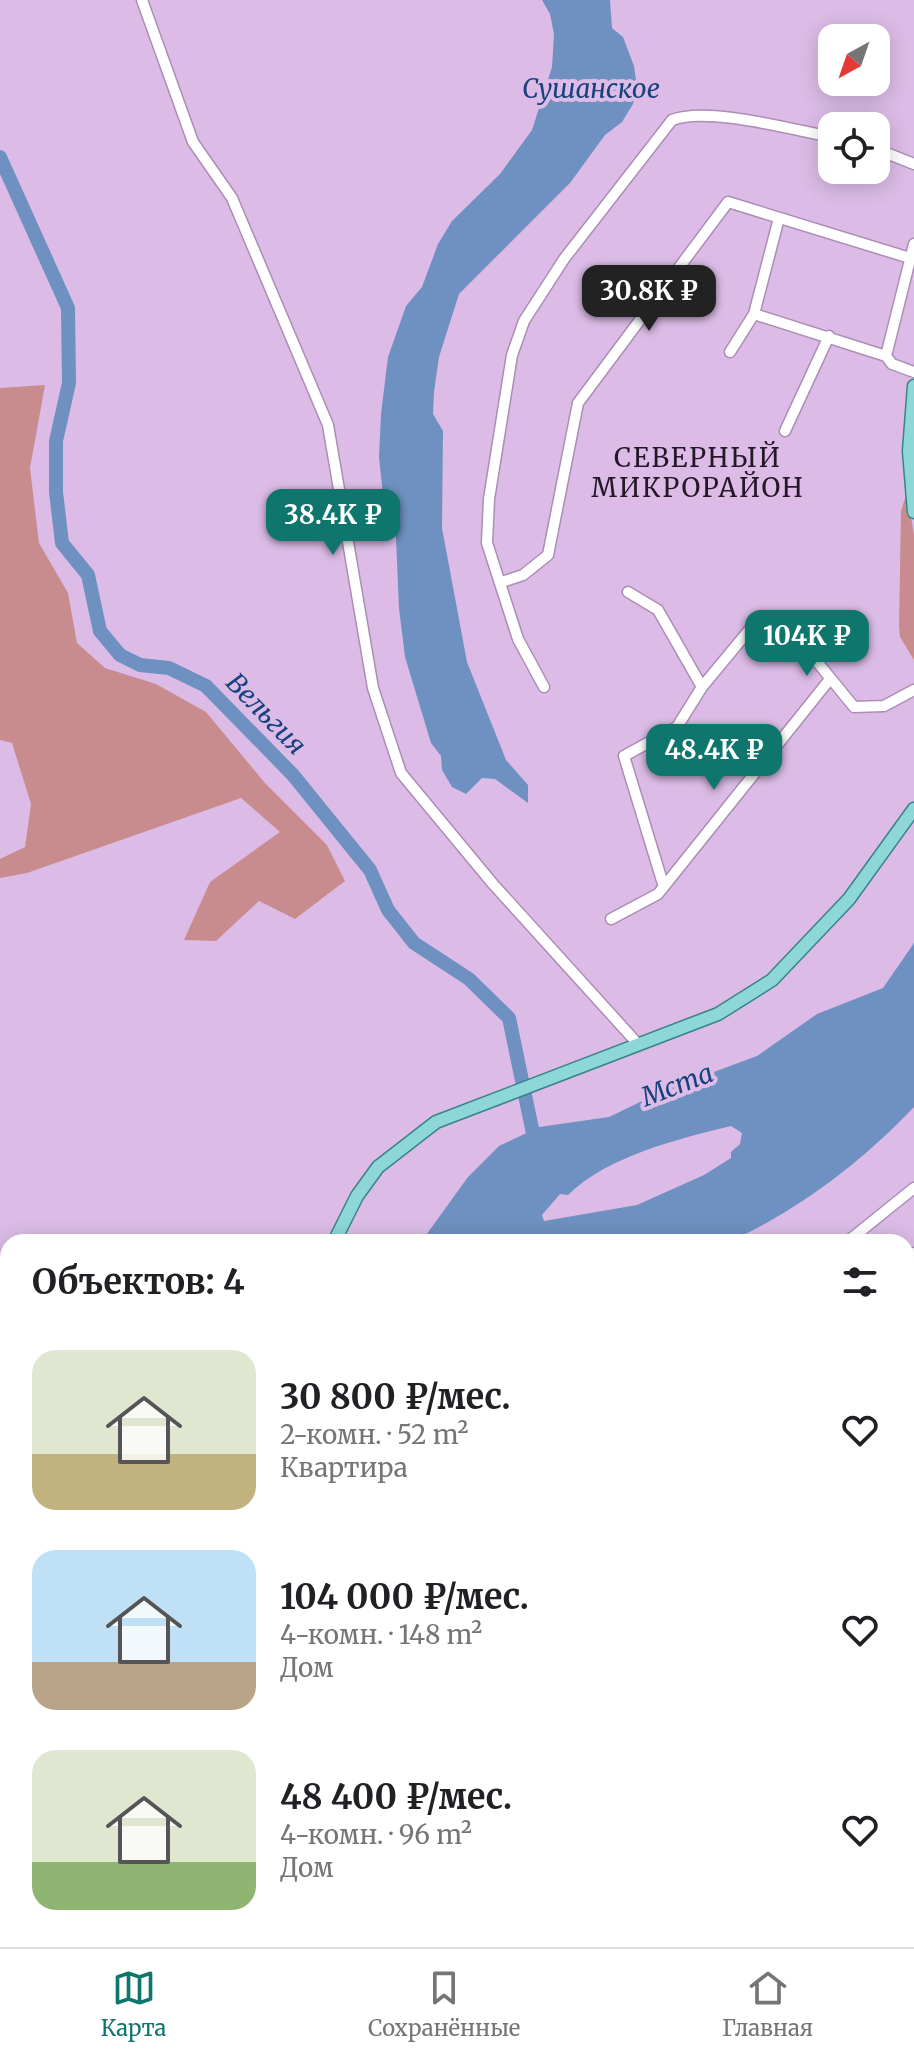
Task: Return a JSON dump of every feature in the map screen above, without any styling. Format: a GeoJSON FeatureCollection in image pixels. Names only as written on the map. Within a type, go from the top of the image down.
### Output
{"type":"FeatureCollection","features":[{"type":"Feature","properties":{"kind":"main road"},"geometry":{"type":"LineString","coordinates":[[914,386],[909,451],[914,512]]}},
{"type":"Feature","properties":{"kind":"main road"},"geometry":{"type":"LineString","coordinates":[[338,1234],[357,1196],[378,1167],[436,1122],[470,1106],[743,1002],[772,980],[849,899],[914,809]]}},
{"type":"Feature","properties":{"kind":"street"},"geometry":{"type":"LineString","coordinates":[[142,0],[193,142],[232,198],[328,425],[373,688],[401,773],[493,884],[637,1043]]}},
{"type":"Feature","properties":{"kind":"street"},"geometry":{"type":"LineString","coordinates":[[544,687],[518,639],[487,543],[489,499],[512,355],[524,321],[564,259],[672,120],[691,117],[763,122],[818,134]]}},
{"type":"Feature","properties":{"kind":"street"},"geometry":{"type":"LineString","coordinates":[[890,155],[914,164]]}},
{"type":"Feature","properties":{"kind":"street"},"geometry":{"type":"LineString","coordinates":[[502,582],[523,575],[548,555],[577,405],[651,300],[728,202],[910,258]]}},
{"type":"Feature","properties":{"kind":"street"},"geometry":{"type":"LineString","coordinates":[[730,352],[754,314],[779,218]]}},
{"type":"Feature","properties":{"kind":"street"},"geometry":{"type":"LineString","coordinates":[[886,356],[914,244]]}},
{"type":"Feature","properties":{"kind":"street"},"geometry":{"type":"LineString","coordinates":[[754,314],[886,356],[892,364],[914,372]]}},
{"type":"Feature","properties":{"kind":"street"},"geometry":{"type":"LineString","coordinates":[[785,431],[829,336]]}},
{"type":"Feature","properties":{"kind":"street"},"geometry":{"type":"LineString","coordinates":[[628,592],[658,610],[702,687]]}},
{"type":"Feature","properties":{"kind":"street"},"geometry":{"type":"LineString","coordinates":[[663,884],[624,756],[677,727],[702,687],[760,617],[773,617],[796,636],[854,707],[884,706],[914,690]]}},
{"type":"Feature","properties":{"kind":"street"},"geometry":{"type":"LineString","coordinates":[[611,919],[658,894],[830,679]]}},
{"type":"Feature","properties":{"kind":"street"},"geometry":{"type":"LineString","coordinates":[[857,1234],[914,1188]]}},
{"type":"Feature","properties":{"kind":"shaded area"},"geometry":{"type":"Polygon","coordinates":[[[45,385],[30,468],[39,543],[68,593],[77,643],[105,668],[156,684],[206,712],[265,783],[327,845],[345,881],[295,919],[259,901],[216,941],[184,940],[210,882],[280,832],[241,798],[27,873],[0,878],[0,859],[25,847],[31,804],[12,743],[0,740],[0,388],[45,385]]]}},
{"type":"Feature","properties":{"kind":"shaded area"},"geometry":{"type":"Polygon","coordinates":[[[907,492],[914,535],[914,660],[900,637],[899,627],[901,511],[907,492]]]}},
{"type":"Feature","properties":{"kind":"water","name":"Сушанское"},"geometry":{"type":"Polygon","coordinates":[[[542,0],[610,0],[612,28],[623,37],[634,66],[637,88],[633,104],[622,122],[605,135],[570,183],[459,294],[439,357],[433,414],[443,431],[442,528],[467,662],[506,760],[528,785],[528,803],[495,779],[482,778],[466,794],[452,787],[442,770],[441,756],[431,743],[405,657],[396,538],[383,495],[379,457],[388,357],[406,306],[422,287],[438,244],[452,221],[500,174],[532,130],[552,67],[554,34],[550,14],[542,0]]]}},
{"type":"Feature","properties":{"kind":"water"},"geometry":{"type":"Polygon","coordinates":[[[914,943],[914,1107],[851,1166],[779,1216],[746,1234],[427,1234],[468,1177],[499,1146],[539,1127],[609,1117],[665,1090],[757,1056],[817,1014],[883,988],[914,943]],[[731,1126],[667,1143],[623,1159],[584,1181],[568,1195],[560,1194],[542,1215],[544,1221],[637,1205],[704,1175],[731,1158],[731,1152],[740,1144],[742,1133],[731,1126]]]}},
{"type":"Feature","properties":{"kind":"waterway","name":"Вельгия"},"geometry":{"type":"LineString","coordinates":[[0,157],[68,308],[69,383],[56,441],[56,492],[62,543],[88,575],[100,631],[120,655],[140,665],[169,668],[206,686],[293,775],[370,870],[388,910],[414,943],[469,979],[509,1018],[536,1148]]}},
{"type":"Feature","properties":{"kind":"district","name":"СЕВЕРНЫЙ МИКРОРАЙОН"},"geometry":{"type":"Point","coordinates":[698,473]}},
{"type":"Feature","properties":{"kind":"water label","name":"Мста"},"geometry":{"type":"Point","coordinates":[677,1085]}}]}
